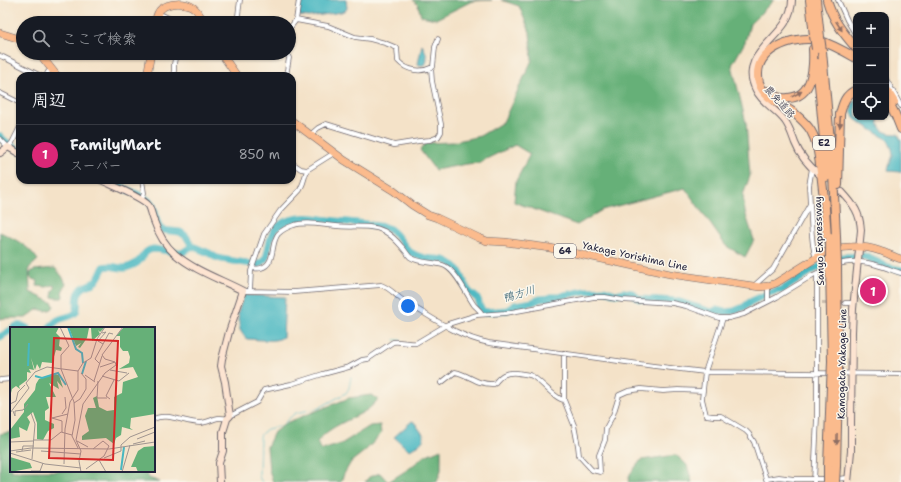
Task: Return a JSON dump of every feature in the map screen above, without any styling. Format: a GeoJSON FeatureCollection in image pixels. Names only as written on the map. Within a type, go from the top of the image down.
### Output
{"type":"FeatureCollection","features":[{"type":"Feature","properties":{"kind":"highway","name":"Sanyo Expressway"},"geometry":{"type":"LineString","coordinates":[[810,0],[817,37]]}},
{"type":"Feature","properties":{"kind":"highway","name":"Sanyo Expressway"},"geometry":{"type":"LineString","coordinates":[[816,0],[817,50],[834,267],[835,386],[832,466],[828,482]]}},
{"type":"Feature","properties":{"kind":"highway"},"geometry":{"type":"LineString","coordinates":[[828,0],[829,6],[837,23],[853,44]]}},
{"type":"Feature","properties":{"kind":"highway"},"geometry":{"type":"LineString","coordinates":[[831,237],[816,141],[800,118],[793,112],[772,100],[762,90],[758,76],[759,67],[763,58],[776,46],[785,42],[803,39],[816,40],[829,44],[853,56]]}},
{"type":"Feature","properties":{"kind":"highway"},"geometry":{"type":"LineString","coordinates":[[817,50],[810,82],[805,90],[798,96],[790,98],[782,98],[770,93],[763,82],[763,68],[771,54],[786,46],[803,43],[816,44],[845,56],[853,62]]}},
{"type":"Feature","properties":{"kind":"highway","name":"Sanyo Expressway"},"geometry":{"type":"LineString","coordinates":[[817,50],[829,131],[836,220],[831,237]]}},
{"type":"Feature","properties":{"kind":"highway"},"geometry":{"type":"LineString","coordinates":[[836,220],[838,202],[840,114],[846,97],[853,91]]}},
{"type":"Feature","properties":{"kind":"highway"},"geometry":{"type":"LineString","coordinates":[[889,94],[901,115]]}},
{"type":"Feature","properties":{"kind":"highway"},"geometry":{"type":"LineString","coordinates":[[889,104],[901,129]]}},
{"type":"Feature","properties":{"kind":"highway","name":"Sanyo Expressway"},"geometry":{"type":"LineString","coordinates":[[832,466],[835,482]]}},
{"type":"Feature","properties":{"kind":"main road","name":"農免道路"},"geometry":{"type":"LineString","coordinates":[[792,0],[788,18],[757,56],[754,62],[752,70],[753,85],[761,98],[784,120],[800,153],[819,174]]}},
{"type":"Feature","properties":{"kind":"main road"},"geometry":{"type":"LineString","coordinates":[[157,16],[161,9],[171,4],[179,3],[187,4],[193,7],[201,16]]}},
{"type":"Feature","properties":{"kind":"main road"},"geometry":{"type":"LineString","coordinates":[[0,33],[16,38]]}},
{"type":"Feature","properties":{"kind":"main road"},"geometry":{"type":"LineString","coordinates":[[45,60],[54,72]]}},
{"type":"Feature","properties":{"kind":"main road"},"geometry":{"type":"LineString","coordinates":[[148,72],[150,60]]}},
{"type":"Feature","properties":{"kind":"main road"},"geometry":{"type":"LineString","coordinates":[[226,60],[234,72]]}},
{"type":"Feature","properties":{"kind":"main road","name":"Yakage Yorishima Line"},"geometry":{"type":"LineString","coordinates":[[296,124],[335,153],[428,215],[487,241],[542,247],[670,274],[768,289],[829,250],[838,248],[879,250],[901,259]]}},
{"type":"Feature","properties":{"kind":"main road"},"geometry":{"type":"LineString","coordinates":[[0,153],[10,145],[16,150]]}},
{"type":"Feature","properties":{"kind":"main road"},"geometry":{"type":"LineString","coordinates":[[112,184],[143,196],[149,206],[158,231],[174,252],[188,263],[205,273],[242,291],[228,332],[221,366],[225,382],[228,417],[223,432],[224,451],[219,463],[220,482]]}},
{"type":"Feature","properties":{"kind":"main road"},"geometry":{"type":"LineString","coordinates":[[842,192],[855,206],[859,218],[861,230],[859,249]]}},
{"type":"Feature","properties":{"kind":"main road","name":"Kamogata Yakage Line"},"geometry":{"type":"LineString","coordinates":[[848,480],[851,444],[853,303],[859,249]]}},
{"type":"Feature","properties":{"kind":"street"},"geometry":{"type":"LineString","coordinates":[[238,16],[240,0]]}},
{"type":"Feature","properties":{"kind":"street"},"geometry":{"type":"LineString","coordinates":[[299,0],[296,20],[328,26],[355,37],[385,43],[397,48],[398,61],[403,66],[417,70],[426,70],[431,68]]}},
{"type":"Feature","properties":{"kind":"street"},"geometry":{"type":"LineString","coordinates":[[838,0],[853,30]]}},
{"type":"Feature","properties":{"kind":"street"},"geometry":{"type":"LineString","coordinates":[[158,13],[164,16]]}},
{"type":"Feature","properties":{"kind":"street"},"geometry":{"type":"LineString","coordinates":[[310,135],[318,128],[326,124],[394,145],[430,140],[438,137],[441,132],[441,124],[432,81],[431,68],[433,67],[435,47],[438,39]]}},
{"type":"Feature","properties":{"kind":"street"},"geometry":{"type":"LineString","coordinates":[[0,56],[33,72]]}},
{"type":"Feature","properties":{"kind":"street"},"geometry":{"type":"LineString","coordinates":[[174,72],[175,60]]}},
{"type":"Feature","properties":{"kind":"street"},"geometry":{"type":"LineString","coordinates":[[287,72],[289,60]]}},
{"type":"Feature","properties":{"kind":"street"},"geometry":{"type":"LineString","coordinates":[[48,72],[52,69]]}},
{"type":"Feature","properties":{"kind":"street"},"geometry":{"type":"LineString","coordinates":[[889,84],[901,106]]}},
{"type":"Feature","properties":{"kind":"street"},"geometry":{"type":"LineString","coordinates":[[0,93],[16,101]]}},
{"type":"Feature","properties":{"kind":"street"},"geometry":{"type":"LineString","coordinates":[[0,139],[10,145],[16,134]]}},
{"type":"Feature","properties":{"kind":"street"},"geometry":{"type":"LineString","coordinates":[[296,166],[301,169],[307,170],[335,153]]}},
{"type":"Feature","properties":{"kind":"street"},"geometry":{"type":"LineString","coordinates":[[812,168],[810,186],[812,219],[811,237],[816,259]]}},
{"type":"Feature","properties":{"kind":"street"},"geometry":{"type":"LineString","coordinates":[[250,291],[252,267],[264,234],[280,211],[300,190],[304,183],[307,170]]}},
{"type":"Feature","properties":{"kind":"street"},"geometry":{"type":"LineString","coordinates":[[142,184],[143,196]]}},
{"type":"Feature","properties":{"kind":"street"},"geometry":{"type":"LineString","coordinates":[[754,286],[773,269],[810,204]]}},
{"type":"Feature","properties":{"kind":"street"},"geometry":{"type":"LineString","coordinates":[[252,267],[260,268],[267,264],[272,255],[275,240],[278,235],[284,229],[294,225],[304,223],[328,224],[336,226],[370,227],[380,229],[398,242],[410,257],[418,261],[441,264],[449,268],[481,313]]}},
{"type":"Feature","properties":{"kind":"street"},"geometry":{"type":"LineString","coordinates":[[155,418],[158,416],[166,417],[199,423],[228,417],[257,402],[264,390],[291,384],[349,367],[362,360],[368,359],[393,342],[416,343],[443,325],[481,313],[506,313],[594,297],[605,297],[622,300],[672,303],[723,318],[735,317],[744,314],[776,297],[817,273],[842,263],[858,261],[901,273]]}},
{"type":"Feature","properties":{"kind":"street"},"geometry":{"type":"LineString","coordinates":[[814,481],[820,303],[817,273]]}},
{"type":"Feature","properties":{"kind":"street"},"geometry":{"type":"LineString","coordinates":[[242,291],[304,291],[381,285],[389,288],[400,299],[443,325],[461,334],[482,341],[680,370],[704,372],[901,374]]}},
{"type":"Feature","properties":{"kind":"street"},"geometry":{"type":"LineString","coordinates":[[768,289],[768,300]]}},
{"type":"Feature","properties":{"kind":"street"},"geometry":{"type":"LineString","coordinates":[[845,303],[853,303]]}},
{"type":"Feature","properties":{"kind":"street"},"geometry":{"type":"LineString","coordinates":[[723,318],[704,372],[702,399],[706,415],[721,416],[749,434],[754,442],[767,480],[784,477],[814,481],[848,480]]}},
{"type":"Feature","properties":{"kind":"street"},"geometry":{"type":"LineString","coordinates":[[564,353],[564,400],[574,425],[579,455],[592,470],[600,472],[599,455],[606,428],[614,415],[619,395],[628,391],[641,389],[664,391],[703,391]]}},
{"type":"Feature","properties":{"kind":"street"},"geometry":{"type":"LineString","coordinates":[[441,383],[455,372],[486,385],[494,384],[500,376],[509,373],[524,374],[532,376],[559,399],[564,400]]}},
{"type":"Feature","properties":{"kind":"street"},"geometry":{"type":"LineString","coordinates":[[0,380],[10,379]]}},
{"type":"Feature","properties":{"kind":"green space"},"geometry":{"type":"Polygon","coordinates":[[[413,0],[492,0],[472,1],[436,19],[421,16],[418,5],[413,0]]]}},
{"type":"Feature","properties":{"kind":"green space"},"geometry":{"type":"Polygon","coordinates":[[[501,0],[774,0],[750,24],[745,42],[732,65],[746,123],[750,176],[743,195],[745,212],[754,240],[745,257],[726,246],[685,188],[602,210],[577,225],[514,202],[516,181],[530,154],[515,145],[478,163],[435,170],[420,150],[426,143],[453,142],[480,136],[503,122],[532,60],[530,32],[519,6],[501,0]]]}},
{"type":"Feature","properties":{"kind":"green space"},"geometry":{"type":"Polygon","coordinates":[[[0,232],[26,247],[38,260],[29,268],[30,292],[53,303],[54,306],[52,309],[46,311],[38,309],[26,318],[0,319],[0,232]]]}},
{"type":"Feature","properties":{"kind":"green space"},"geometry":{"type":"Polygon","coordinates":[[[55,268],[62,276],[66,284],[62,292],[62,298],[52,297],[53,290],[56,287],[53,285],[47,287],[37,286],[38,281],[32,279],[30,276],[31,272],[34,270],[55,268]]]}},
{"type":"Feature","properties":{"kind":"green space"},"geometry":{"type":"Polygon","coordinates":[[[371,395],[378,399],[370,408],[334,427],[317,442],[322,450],[341,444],[370,426],[380,425],[381,434],[366,450],[351,462],[341,482],[273,482],[269,470],[267,447],[274,432],[288,422],[349,398],[371,395]]]}},
{"type":"Feature","properties":{"kind":"green space"},"geometry":{"type":"Polygon","coordinates":[[[10,432],[10,472],[88,472],[88,474],[97,472],[146,472],[149,478],[160,482],[0,482],[0,434],[10,432]]]}},
{"type":"Feature","properties":{"kind":"green space"},"geometry":{"type":"Polygon","coordinates":[[[441,449],[441,470],[437,482],[388,482],[410,468],[424,456],[441,449]]]}},
{"type":"Feature","properties":{"kind":"green space"},"geometry":{"type":"Polygon","coordinates":[[[676,455],[687,465],[692,482],[628,482],[630,474],[641,460],[676,455]]]}},
{"type":"Feature","properties":{"kind":"green space"},"geometry":{"type":"Polygon","coordinates":[[[380,473],[388,482],[365,482],[369,477],[380,473]]]}},
{"type":"Feature","properties":{"kind":"water"},"geometry":{"type":"Polygon","coordinates":[[[300,0],[346,0],[347,8],[341,12],[309,17],[299,16],[300,0]]]}},
{"type":"Feature","properties":{"kind":"water"},"geometry":{"type":"Polygon","coordinates":[[[422,45],[426,52],[427,60],[425,65],[419,65],[418,64],[422,45]]]}},
{"type":"Feature","properties":{"kind":"water"},"geometry":{"type":"Polygon","coordinates":[[[856,120],[879,120],[879,126],[883,131],[898,134],[901,140],[901,172],[889,171],[888,169],[893,155],[888,140],[856,120]]]}},
{"type":"Feature","properties":{"kind":"water"},"geometry":{"type":"Polygon","coordinates":[[[246,293],[246,295],[285,297],[283,337],[276,340],[246,339],[240,330],[238,313],[244,294],[246,293]]]}},
{"type":"Feature","properties":{"kind":"water"},"geometry":{"type":"Polygon","coordinates":[[[412,421],[418,425],[417,426],[424,438],[417,446],[410,450],[394,437],[412,421]]]}},
{"type":"Feature","properties":{"kind":"waterway"},"geometry":{"type":"LineString","coordinates":[[0,136],[16,148]]}},
{"type":"Feature","properties":{"kind":"waterway"},"geometry":{"type":"LineString","coordinates":[[116,184],[147,199],[154,207],[158,224],[162,230],[180,232],[186,236],[192,246]]}},
{"type":"Feature","properties":{"kind":"waterway","name":"鴨方川"},"geometry":{"type":"LineString","coordinates":[[192,246],[221,259],[258,265],[264,261],[267,255],[272,235],[276,228],[283,223],[294,219],[310,218],[383,227],[390,229],[407,249],[417,256],[444,260],[454,265],[459,271],[468,290],[477,298],[479,306],[484,312],[507,310],[515,305],[533,302],[540,299],[560,297],[585,291],[604,290],[616,294],[624,292],[632,293],[639,299],[677,301],[712,312],[716,310],[724,312],[734,311],[767,294],[782,290],[813,270],[833,260],[843,257],[864,256],[888,267],[901,270]]}},
{"type":"Feature","properties":{"kind":"waterway"},"geometry":{"type":"LineString","coordinates":[[50,327],[58,320],[75,314],[80,291],[83,287],[96,281],[104,267],[130,267],[153,249],[182,253],[192,246]]}},
{"type":"Feature","properties":{"kind":"waterway"},"geometry":{"type":"LineString","coordinates":[[15,327],[20,325],[25,327]]}},
{"type":"Feature","properties":{"kind":"waterway"},"geometry":{"type":"LineString","coordinates":[[0,337],[10,331]]}},
{"type":"Feature","properties":{"kind":"waterway"},"geometry":{"type":"LineString","coordinates":[[395,340],[401,340]]}},
{"type":"Feature","properties":{"kind":"waterway"},"geometry":{"type":"LineString","coordinates":[[262,482],[259,475],[261,434],[267,429],[281,426],[296,413],[319,408],[346,393],[349,388],[351,377]]}},
{"type":"Feature","properties":{"kind":"tunnel"},"geometry":{"type":"LineString","coordinates":[[822,303],[831,303]]}},
{"type":"Feature","properties":{"kind":"place","name":"FamilyMart"},"geometry":{"type":"Point","coordinates":[873,291]}}]}
